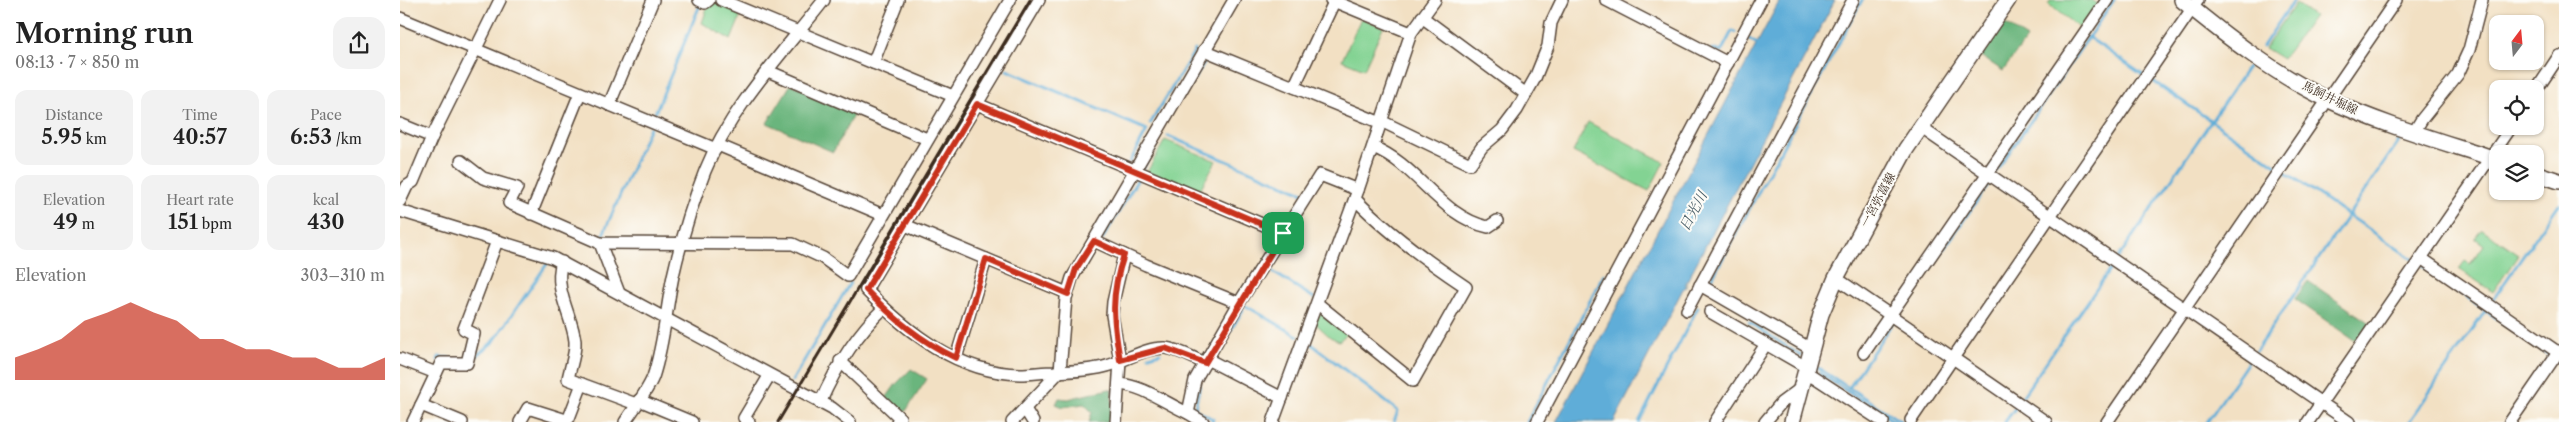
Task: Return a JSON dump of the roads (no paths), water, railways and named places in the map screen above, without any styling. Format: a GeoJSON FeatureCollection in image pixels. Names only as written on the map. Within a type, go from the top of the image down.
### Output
{"type":"FeatureCollection","features":[{"type":"Feature","properties":{"kind":"main road","name":"一宮弥富線"},"geometry":{"type":"LineString","coordinates":[[1792,422],[1821,314],[1836,278],[1920,128],[2008,0]]}},
{"type":"Feature","properties":{"kind":"main road","name":"馬飼井堀線"},"geometry":{"type":"LineString","coordinates":[[2191,3],[2252,53],[2329,99],[2414,132],[2489,157]]}},
{"type":"Feature","properties":{"kind":"main road"},"geometry":{"type":"LineString","coordinates":[[2544,176],[2559,181]]}},
{"type":"Feature","properties":{"kind":"street"},"geometry":{"type":"LineString","coordinates":[[400,201],[404,185],[413,182],[474,49],[500,0]]}},
{"type":"Feature","properties":{"kind":"street"},"geometry":{"type":"LineString","coordinates":[[609,105],[653,0]]}},
{"type":"Feature","properties":{"kind":"street"},"geometry":{"type":"LineString","coordinates":[[699,0],[705,3],[709,0]]}},
{"type":"Feature","properties":{"kind":"street"},"geometry":{"type":"LineString","coordinates":[[721,0],[953,96]]}},
{"type":"Feature","properties":{"kind":"street"},"geometry":{"type":"LineString","coordinates":[[625,422],[652,378],[667,319],[673,278],[682,242],[705,171],[738,111],[824,0]]}},
{"type":"Feature","properties":{"kind":"street"},"geometry":{"type":"LineString","coordinates":[[873,63],[898,0]]}},
{"type":"Feature","properties":{"kind":"street"},"geometry":{"type":"LineString","coordinates":[[461,161],[483,178],[517,188],[509,203],[600,243],[793,244],[823,258],[848,276],[1010,0]]}},
{"type":"Feature","properties":{"kind":"street"},"geometry":{"type":"LineString","coordinates":[[1039,0],[866,290],[911,332],[930,346],[956,358],[995,371],[1019,374],[1107,366],[1120,360],[1165,348],[1206,361],[1282,398]]}},
{"type":"Feature","properties":{"kind":"street"},"geometry":{"type":"LineString","coordinates":[[1012,422],[1060,371],[1068,294],[1076,269],[1136,171],[1146,149],[1234,0]]}},
{"type":"Feature","properties":{"kind":"street"},"geometry":{"type":"LineString","coordinates":[[1294,87],[1333,0],[1411,33]]}},
{"type":"Feature","properties":{"kind":"street"},"geometry":{"type":"LineString","coordinates":[[1273,422],[1357,195],[1411,33],[1435,0]]}},
{"type":"Feature","properties":{"kind":"street"},"geometry":{"type":"LineString","coordinates":[[1204,50],[1381,122],[1470,164],[1482,147],[1502,130],[1526,94],[1548,46],[1551,23],[1562,0]]}},
{"type":"Feature","properties":{"kind":"street"},"geometry":{"type":"LineString","coordinates":[[1606,0],[1728,63]]}},
{"type":"Feature","properties":{"kind":"street"},"geometry":{"type":"LineString","coordinates":[[1537,422],[1760,0]]}},
{"type":"Feature","properties":{"kind":"street"},"geometry":{"type":"LineString","coordinates":[[1687,310],[1853,0]]}},
{"type":"Feature","properties":{"kind":"street"},"geometry":{"type":"LineString","coordinates":[[1864,353],[2107,0]]}},
{"type":"Feature","properties":{"kind":"street"},"geometry":{"type":"LineString","coordinates":[[2107,422],[2396,0]]}},
{"type":"Feature","properties":{"kind":"street"},"geometry":{"type":"LineString","coordinates":[[2414,132],[2458,74],[2469,50],[2482,0]]}},
{"type":"Feature","properties":{"kind":"street"},"geometry":{"type":"LineString","coordinates":[[1911,420],[2050,217],[2191,3]]}},
{"type":"Feature","properties":{"kind":"street"},"geometry":{"type":"LineString","coordinates":[[1422,17],[1526,94]]}},
{"type":"Feature","properties":{"kind":"street"},"geometry":{"type":"LineString","coordinates":[[400,18],[609,105],[883,215]]}},
{"type":"Feature","properties":{"kind":"street"},"geometry":{"type":"LineString","coordinates":[[2543,80],[2559,56]]}},
{"type":"Feature","properties":{"kind":"street"},"geometry":{"type":"LineString","coordinates":[[768,71],[927,139]]}},
{"type":"Feature","properties":{"kind":"street"},"geometry":{"type":"LineString","coordinates":[[532,214],[580,93]]}},
{"type":"Feature","properties":{"kind":"street"},"geometry":{"type":"LineString","coordinates":[[977,104],[1283,233]]}},
{"type":"Feature","properties":{"kind":"street"},"geometry":{"type":"LineString","coordinates":[[400,124],[432,137]]}},
{"type":"Feature","properties":{"kind":"street"},"geometry":{"type":"LineString","coordinates":[[1920,128],[2349,422]]}},
{"type":"Feature","properties":{"kind":"street"},"geometry":{"type":"LineString","coordinates":[[1373,147],[1382,150],[1409,170],[1455,213],[1476,224],[1488,226],[1497,221]]}},
{"type":"Feature","properties":{"kind":"street"},"geometry":{"type":"LineString","coordinates":[[2308,422],[2421,258],[2489,166]]}},
{"type":"Feature","properties":{"kind":"street"},"geometry":{"type":"LineString","coordinates":[[1188,413],[1195,380],[1239,303],[1320,175],[1357,195],[1370,215],[1435,267],[1466,286],[1413,381],[1318,304]]}},
{"type":"Feature","properties":{"kind":"street"},"geometry":{"type":"LineString","coordinates":[[400,211],[562,262],[820,403],[850,422]]}},
{"type":"Feature","properties":{"kind":"street"},"geometry":{"type":"LineString","coordinates":[[905,225],[1068,294]]}},
{"type":"Feature","properties":{"kind":"street"},"geometry":{"type":"LineString","coordinates":[[413,422],[441,363],[467,363],[474,334],[464,329],[497,240]]}},
{"type":"Feature","properties":{"kind":"street"},"geometry":{"type":"LineString","coordinates":[[1094,241],[1239,303]]}},
{"type":"Feature","properties":{"kind":"street"},"geometry":{"type":"LineString","coordinates":[[600,243],[619,293]]}},
{"type":"Feature","properties":{"kind":"street"},"geometry":{"type":"LineString","coordinates":[[1116,422],[1120,384],[1120,360],[1112,315],[1113,302],[1124,255]]}},
{"type":"Feature","properties":{"kind":"street"},"geometry":{"type":"LineString","coordinates":[[2421,258],[2559,352],[2510,422]]}},
{"type":"Feature","properties":{"kind":"street"},"geometry":{"type":"LineString","coordinates":[[956,358],[986,259]]}},
{"type":"Feature","properties":{"kind":"street"},"geometry":{"type":"LineString","coordinates":[[562,262],[560,269],[563,299],[576,343],[568,379],[692,422]]}},
{"type":"Feature","properties":{"kind":"street"},"geometry":{"type":"LineString","coordinates":[[1836,278],[2046,422]]}},
{"type":"Feature","properties":{"kind":"street"},"geometry":{"type":"LineString","coordinates":[[1700,285],[1811,349]]}},
{"type":"Feature","properties":{"kind":"street"},"geometry":{"type":"LineString","coordinates":[[820,403],[840,362],[867,324],[884,308]]}},
{"type":"Feature","properties":{"kind":"street"},"geometry":{"type":"LineString","coordinates":[[1710,312],[1806,369],[1883,422]]}},
{"type":"Feature","properties":{"kind":"street"},"geometry":{"type":"LineString","coordinates":[[1715,422],[1766,344]]}},
{"type":"Feature","properties":{"kind":"street"},"geometry":{"type":"LineString","coordinates":[[400,359],[436,373]]}},
{"type":"Feature","properties":{"kind":"street"},"geometry":{"type":"LineString","coordinates":[[840,362],[900,418],[897,422]]}},
{"type":"Feature","properties":{"kind":"street"},"geometry":{"type":"LineString","coordinates":[[749,422],[744,418],[769,376]]}},
{"type":"Feature","properties":{"kind":"street"},"geometry":{"type":"LineString","coordinates":[[520,422],[528,408],[566,420],[569,418],[582,384]]}},
{"type":"Feature","properties":{"kind":"street"},"geometry":{"type":"LineString","coordinates":[[1120,384],[1130,385],[1155,396],[1203,422]]}},
{"type":"Feature","properties":{"kind":"street"},"geometry":{"type":"LineString","coordinates":[[1765,422],[1781,403],[1800,389]]}},
{"type":"Feature","properties":{"kind":"street"},"geometry":{"type":"LineString","coordinates":[[421,405],[462,422]]}},
{"type":"Feature","properties":{"kind":"street"},"geometry":{"type":"LineString","coordinates":[[1025,409],[1033,422]]}},
{"type":"Feature","properties":{"kind":"water","name":"日光川"},"geometry":{"type":"Polygon","coordinates":[[[1780,0],[1835,0],[1614,422],[1556,422],[1780,0]]]}},
{"type":"Feature","properties":{"kind":"waterway"},"geometry":{"type":"LineString","coordinates":[[1710,282],[1862,0]]}},
{"type":"Feature","properties":{"kind":"waterway"},"geometry":{"type":"LineString","coordinates":[[1995,173],[2114,0]]}},
{"type":"Feature","properties":{"kind":"waterway"},"geometry":{"type":"LineString","coordinates":[[2263,46],[2294,0]]}},
{"type":"Feature","properties":{"kind":"waterway"},"geometry":{"type":"LineString","coordinates":[[653,118],[700,5]]}},
{"type":"Feature","properties":{"kind":"waterway"},"geometry":{"type":"LineString","coordinates":[[1712,49],[1721,52],[1732,31],[1735,32]]}},
{"type":"Feature","properties":{"kind":"waterway"},"geometry":{"type":"LineString","coordinates":[[2088,37],[2143,75]]}},
{"type":"Feature","properties":{"kind":"waterway"},"geometry":{"type":"LineString","coordinates":[[1749,39],[1759,45]]}},
{"type":"Feature","properties":{"kind":"waterway"},"geometry":{"type":"LineString","coordinates":[[1150,124],[1195,50]]}},
{"type":"Feature","properties":{"kind":"waterway"},"geometry":{"type":"LineString","coordinates":[[1195,78],[1208,56]]}},
{"type":"Feature","properties":{"kind":"waterway"},"geometry":{"type":"LineString","coordinates":[[2118,258],[2248,67]]}},
{"type":"Feature","properties":{"kind":"waterway"},"geometry":{"type":"LineString","coordinates":[[1007,70],[1147,130],[1130,162]]}},
{"type":"Feature","properties":{"kind":"waterway"},"geometry":{"type":"LineString","coordinates":[[2150,79],[2277,166]]}},
{"type":"Feature","properties":{"kind":"waterway"},"geometry":{"type":"LineString","coordinates":[[602,237],[650,127]]}},
{"type":"Feature","properties":{"kind":"waterway"},"geometry":{"type":"LineString","coordinates":[[1168,136],[1303,193]]}},
{"type":"Feature","properties":{"kind":"waterway"},"geometry":{"type":"LineString","coordinates":[[2255,352],[2399,141]]}},
{"type":"Feature","properties":{"kind":"waterway"},"geometry":{"type":"LineString","coordinates":[[1143,169],[1149,156]]}},
{"type":"Feature","properties":{"kind":"waterway"},"geometry":{"type":"LineString","coordinates":[[2284,171],[2414,260]]}},
{"type":"Feature","properties":{"kind":"waterway"},"geometry":{"type":"LineString","coordinates":[[1102,240],[1138,179]]}},
{"type":"Feature","properties":{"kind":"waterway"},"geometry":{"type":"LineString","coordinates":[[1899,314],[1990,182]]}},
{"type":"Feature","properties":{"kind":"waterway"},"geometry":{"type":"LineString","coordinates":[[2492,301],[2559,204]]}},
{"type":"Feature","properties":{"kind":"waterway"},"geometry":{"type":"LineString","coordinates":[[473,359],[494,341],[549,261]]}},
{"type":"Feature","properties":{"kind":"waterway"},"geometry":{"type":"LineString","coordinates":[[2022,397],[2113,265]]}},
{"type":"Feature","properties":{"kind":"waterway"},"geometry":{"type":"LineString","coordinates":[[2421,265],[2549,355]]}},
{"type":"Feature","properties":{"kind":"waterway"},"geometry":{"type":"LineString","coordinates":[[1268,269],[1314,298]]}},
{"type":"Feature","properties":{"kind":"waterway"},"geometry":{"type":"LineString","coordinates":[[1527,422],[1604,274]]}},
{"type":"Feature","properties":{"kind":"waterway"},"geometry":{"type":"LineString","coordinates":[[792,381],[850,283]]}},
{"type":"Feature","properties":{"kind":"waterway"},"geometry":{"type":"LineString","coordinates":[[1246,306],[1298,336]]}},
{"type":"Feature","properties":{"kind":"waterway"},"geometry":{"type":"LineString","coordinates":[[1639,422],[1698,307]]}},
{"type":"Feature","properties":{"kind":"waterway"},"geometry":{"type":"LineString","coordinates":[[1215,356],[1243,310],[1240,309]]}},
{"type":"Feature","properties":{"kind":"waterway"},"geometry":{"type":"LineString","coordinates":[[2409,422],[2486,310]]}},
{"type":"Feature","properties":{"kind":"waterway"},"geometry":{"type":"LineString","coordinates":[[1749,322],[1801,356]]}},
{"type":"Feature","properties":{"kind":"waterway"},"geometry":{"type":"LineString","coordinates":[[1849,388],[1893,322]]}},
{"type":"Feature","properties":{"kind":"waterway"},"geometry":{"type":"LineString","coordinates":[[1309,342],[1398,411],[1394,422]]}},
{"type":"Feature","properties":{"kind":"waterway"},"geometry":{"type":"LineString","coordinates":[[1149,356],[1160,353]]}},
{"type":"Feature","properties":{"kind":"waterway"},"geometry":{"type":"LineString","coordinates":[[438,360],[439,357],[449,358]]}},
{"type":"Feature","properties":{"kind":"waterway"},"geometry":{"type":"LineString","coordinates":[[2207,422],[2250,359]]}},
{"type":"Feature","properties":{"kind":"waterway"},"geometry":{"type":"LineString","coordinates":[[1815,366],[1902,422]]}},
{"type":"Feature","properties":{"kind":"waterway"},"geometry":{"type":"LineString","coordinates":[[1819,373],[1895,422]]}},
{"type":"Feature","properties":{"kind":"waterway"},"geometry":{"type":"LineString","coordinates":[[1200,384],[1195,409],[1213,419],[1212,422]]}},
{"type":"Feature","properties":{"kind":"waterway"},"geometry":{"type":"LineString","coordinates":[[2005,422],[2016,407]]}},
{"type":"Feature","properties":{"kind":"railway"},"geometry":{"type":"LineString","coordinates":[[778,422],[1030,0]]}}]}
